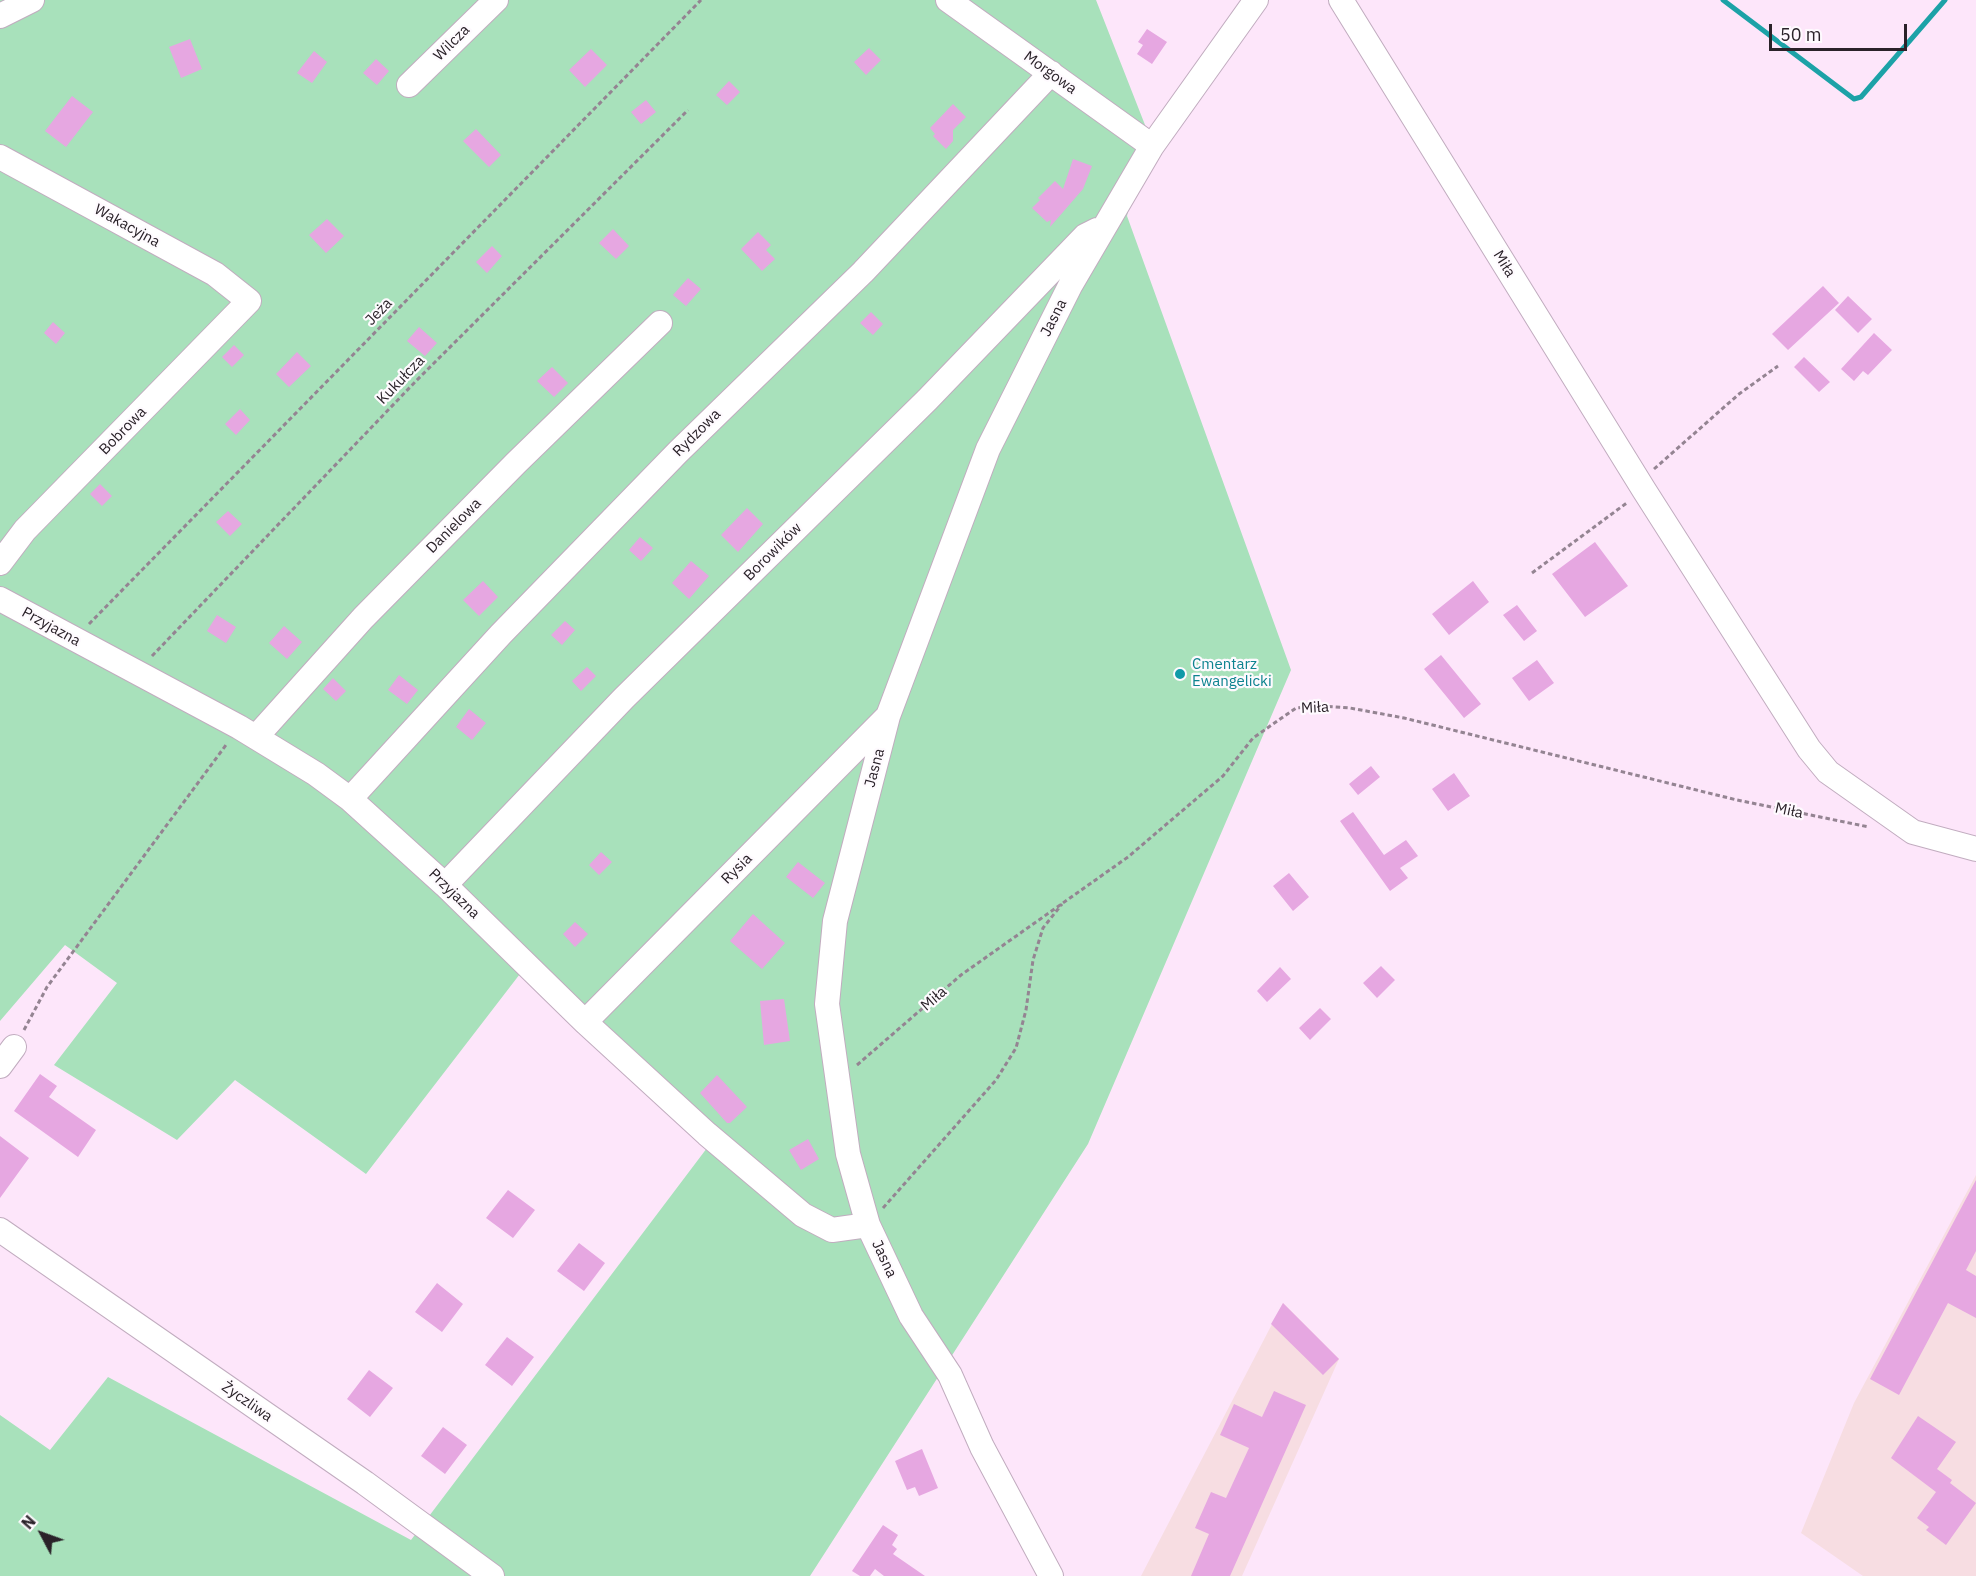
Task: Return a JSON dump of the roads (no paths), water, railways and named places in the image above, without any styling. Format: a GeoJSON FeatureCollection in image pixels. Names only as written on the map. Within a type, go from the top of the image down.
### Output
{"type":"FeatureCollection","features":[{"type":"Feature","properties":{"kind":"street"},"geometry":{"type":"LineString","coordinates":[[0,16],[32,0]]}},
{"type":"Feature","properties":{"kind":"street","name":"Wilcza"},"geometry":{"type":"LineString","coordinates":[[409,85],[495,0]]}},
{"type":"Feature","properties":{"kind":"street","name":"Morgowa"},"geometry":{"type":"LineString","coordinates":[[948,0],[1152,146]]}},
{"type":"Feature","properties":{"kind":"street","name":"Jasna"},"geometry":{"type":"LineString","coordinates":[[1051,1576],[982,1447],[950,1375],[911,1316],[868,1225],[848,1154],[828,1004],[835,921],[888,716],[988,450],[1070,286],[1152,146],[1256,0]]}},
{"type":"Feature","properties":{"kind":"street","name":"Miła"},"geometry":{"type":"LineString","coordinates":[[1341,0],[1641,486],[1819,763],[1855,792],[1913,832],[1976,849]]}},
{"type":"Feature","properties":{"kind":"street","name":"Rydzowa"},"geometry":{"type":"LineString","coordinates":[[350,799],[525,609],[678,452],[863,272],[1051,74]]}},
{"type":"Feature","properties":{"kind":"street","name":"Wakacyjna"},"geometry":{"type":"LineString","coordinates":[[0,157],[215,274],[249,301]]}},
{"type":"Feature","properties":{"kind":"street","name":"Borowików"},"geometry":{"type":"LineString","coordinates":[[445,885],[624,698],[927,400],[1085,236],[1105,226]]}},
{"type":"Feature","properties":{"kind":"street","name":"Bobrowa"},"geometry":{"type":"LineString","coordinates":[[0,563],[25,530],[249,301]]}},
{"type":"Feature","properties":{"kind":"street","name":"Danielowa"},"geometry":{"type":"LineString","coordinates":[[248,732],[516,463],[660,323]]}},
{"type":"Feature","properties":{"kind":"street","name":"Przyjazna"},"geometry":{"type":"LineString","coordinates":[[0,599],[248,732],[316,774],[350,799],[445,885],[585,1022],[708,1134],[803,1215],[832,1230],[868,1225]]}},
{"type":"Feature","properties":{"kind":"street","name":"Rysia"},"geometry":{"type":"LineString","coordinates":[[585,1022],[888,716]]}},
{"type":"Feature","properties":{"kind":"street","name":"Życzliwa"},"geometry":{"type":"LineString","coordinates":[[0,1230],[365,1483],[492,1576]]}},
{"type":"Feature","properties":{"kind":"waterway"},"geometry":{"type":"LineString","coordinates":[[1723,0],[1854,99],[1861,97],[1945,0]]}},
{"type":"Feature","properties":{"kind":"place","name":"Cmentarz Ewangelicki"},"geometry":{"type":"Point","coordinates":[1180,674]}}]}
